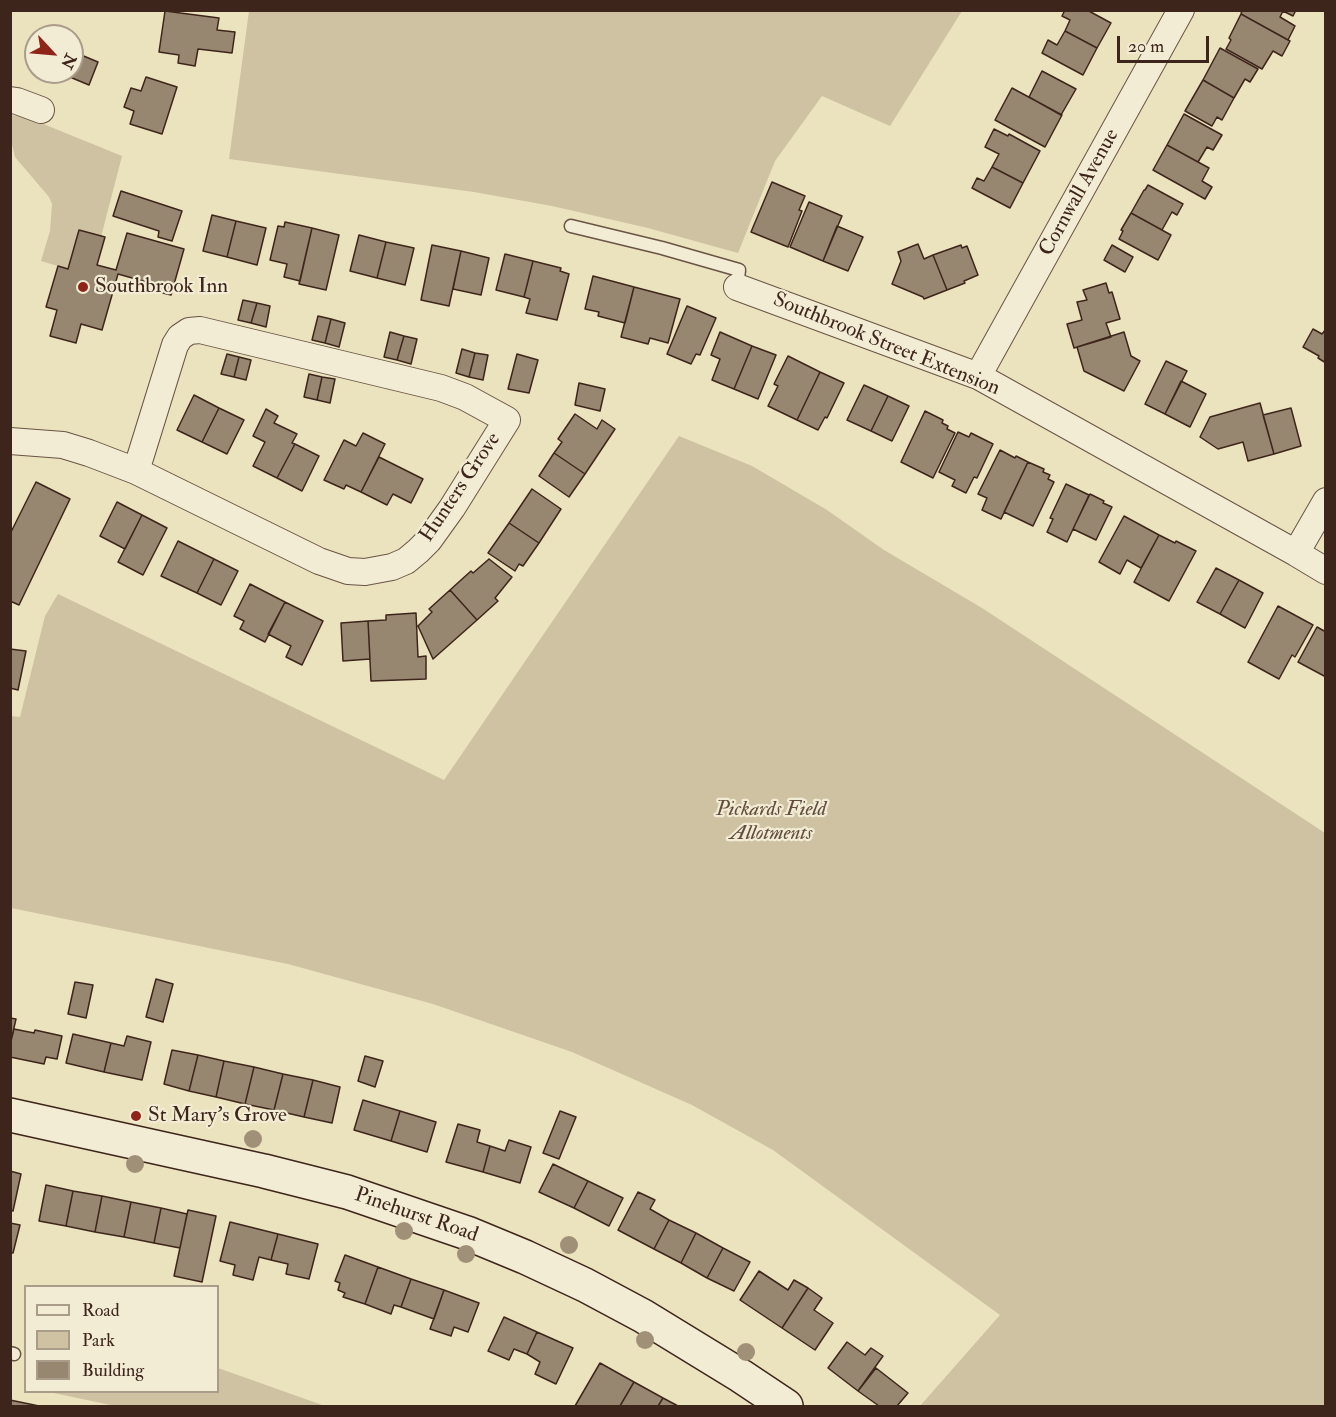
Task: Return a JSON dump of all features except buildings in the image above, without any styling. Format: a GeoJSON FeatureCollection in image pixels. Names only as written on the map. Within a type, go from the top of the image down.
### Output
{"type":"FeatureCollection","features":[{"type":"Feature","properties":{"kind":"street","name":"Cornwall Avenue"},"geometry":{"type":"LineString","coordinates":[[978,376],[1181,10]]}},
{"type":"Feature","properties":{"kind":"street"},"geometry":{"type":"LineString","coordinates":[[10,100],[41,110]]}},
{"type":"Feature","properties":{"kind":"street","name":"Southbrook Street Extension"},"geometry":{"type":"LineString","coordinates":[[737,287],[978,376],[1326,571]]}},
{"type":"Feature","properties":{"kind":"street","name":"Hunters Grove"},"geometry":{"type":"LineString","coordinates":[[10,441],[63,445],[89,453],[136,471],[319,561],[348,571],[365,572],[392,567],[406,561],[429,540],[452,508],[507,420],[465,397],[441,388],[200,330],[189,331],[180,337],[175,345],[136,471]]}},
{"type":"Feature","properties":{"kind":"street"},"geometry":{"type":"LineString","coordinates":[[1296,553],[1326,501]]}},
{"type":"Feature","properties":{"kind":"street","name":"Pinehurst Road"},"geometry":{"type":"LineString","coordinates":[[10,1115],[264,1171],[347,1192],[467,1233],[585,1285],[643,1316],[741,1376],[786,1407]]}},
{"type":"Feature","properties":{"kind":"lane","name":"Southbrook Street Extension"},"geometry":{"type":"LineString","coordinates":[[571,226],[739,270],[737,287]]}},
{"type":"Feature","properties":{"kind":"green space"},"geometry":{"type":"Polygon","coordinates":[[[249,10],[962,11],[890,126],[822,96],[775,161],[738,253],[648,228],[552,206],[474,192],[229,159],[249,10]]]}},
{"type":"Feature","properties":{"kind":"green space"},"geometry":{"type":"Polygon","coordinates":[[[10,115],[36,121],[122,156],[101,237],[68,269],[41,261],[50,231],[52,204],[49,197],[15,157],[11,140],[10,115]]]}},
{"type":"Feature","properties":{"kind":"green space","name":"Pickards Field Allotments"},"geometry":{"type":"Polygon","coordinates":[[[679,436],[752,466],[827,510],[884,550],[982,608],[1325,833],[1325,1406],[920,1406],[1000,1315],[773,1150],[692,1105],[572,1052],[433,1004],[288,964],[11,908],[11,716],[20,717],[45,616],[58,594],[444,780],[679,436]]]}},
{"type":"Feature","properties":{"kind":"green space"},"geometry":{"type":"Polygon","coordinates":[[[219,1368],[325,1406],[115,1406],[54,1393],[219,1393],[219,1368]]]}},
{"type":"Feature","properties":{"kind":"place","name":"Southbrook Inn"},"geometry":{"type":"Point","coordinates":[83,287]}},
{"type":"Feature","properties":{"kind":"place","name":"St Mary's Grove"},"geometry":{"type":"Point","coordinates":[136,1116]}}]}
